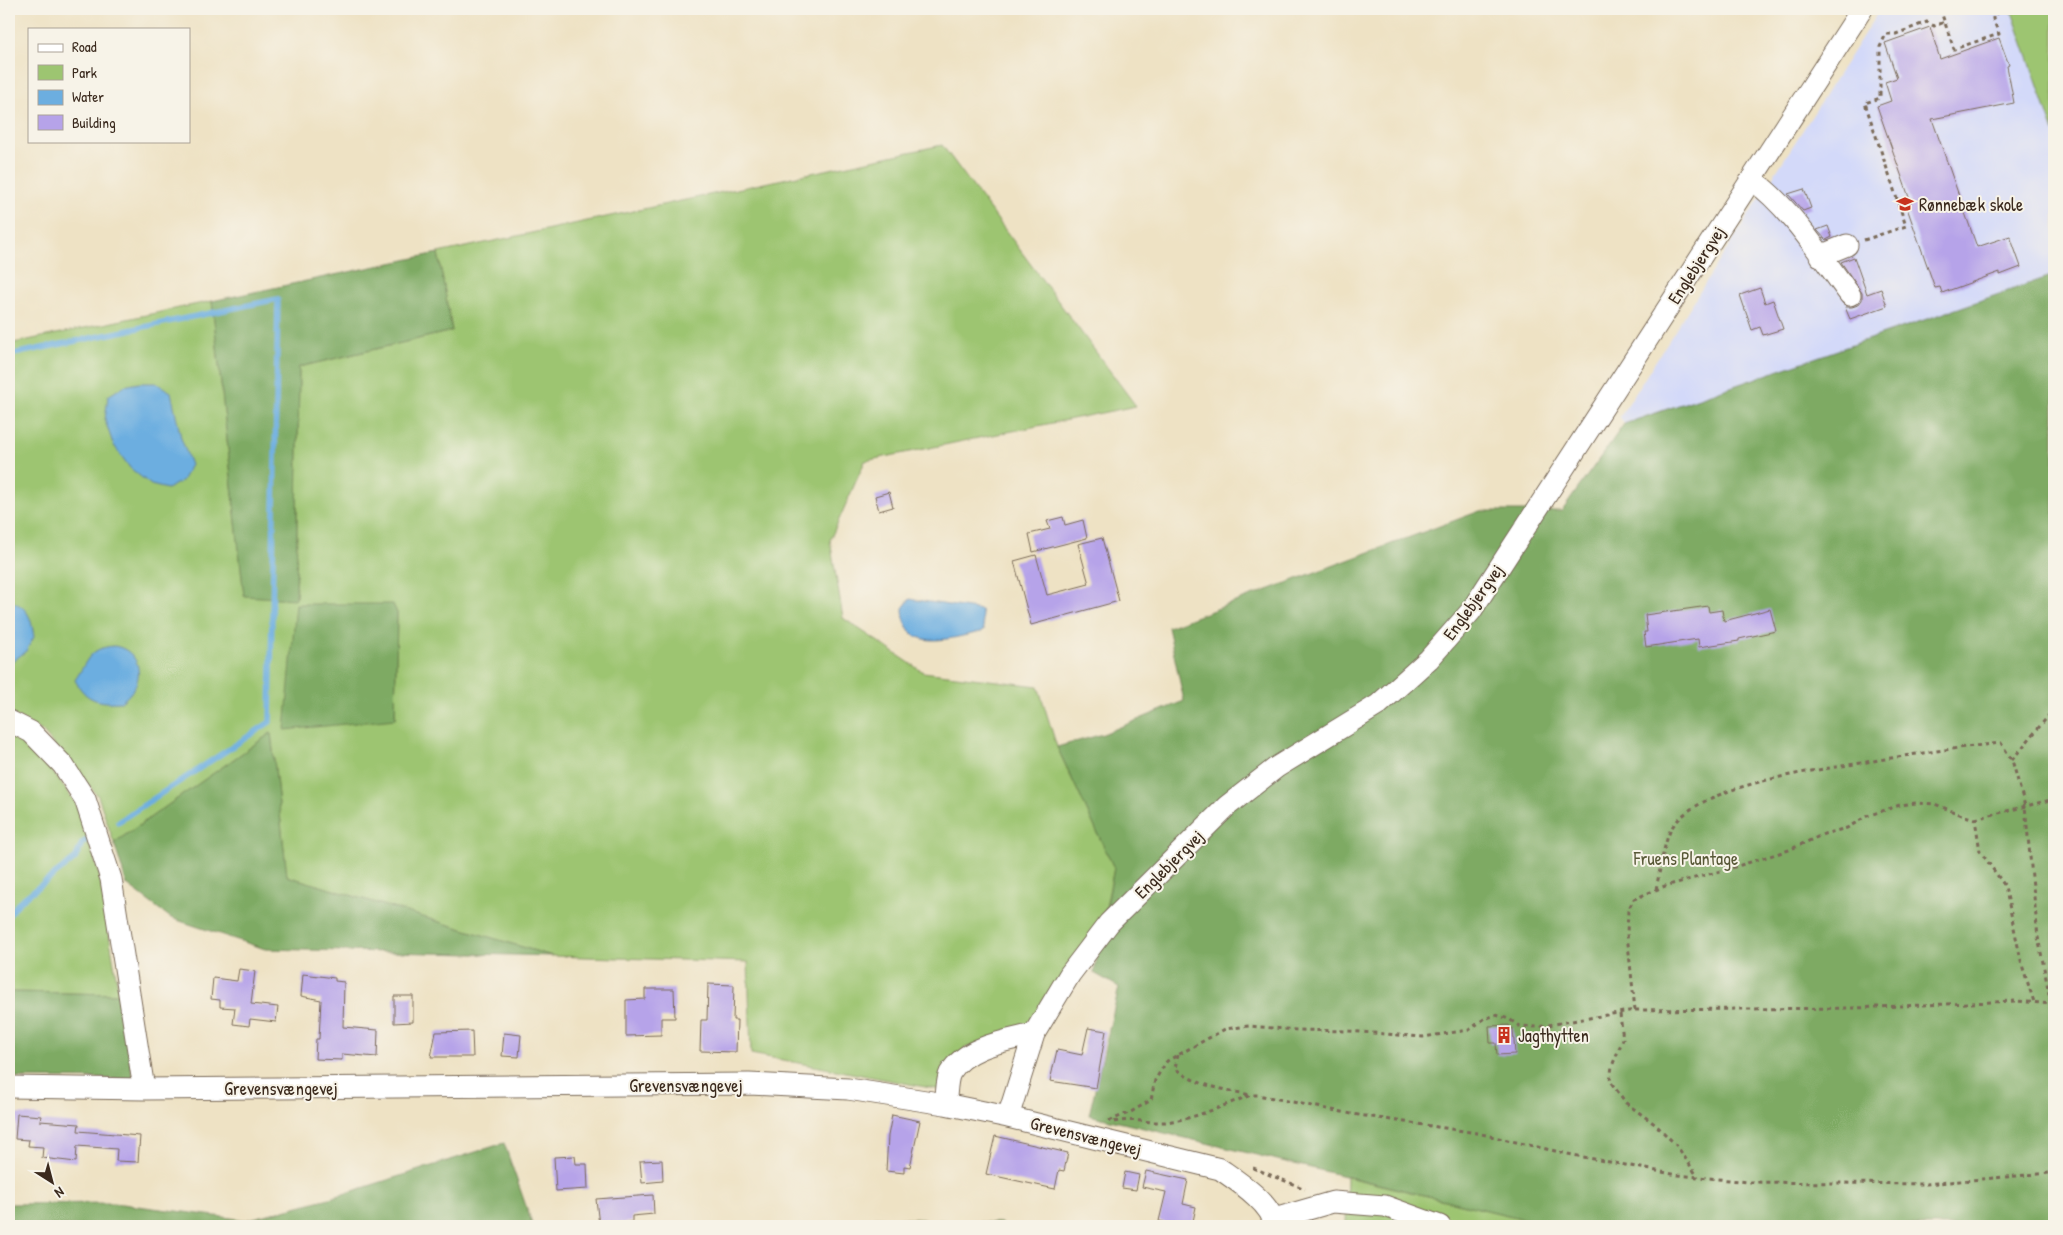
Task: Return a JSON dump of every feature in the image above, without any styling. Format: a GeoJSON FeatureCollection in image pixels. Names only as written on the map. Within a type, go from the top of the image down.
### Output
{"type":"FeatureCollection","features":[{"type":"Feature","properties":{"kind":"street","name":"Englebjergvej"},"geometry":{"type":"LineString","coordinates":[[1008,1117],[1034,1034],[1070,974],[1109,923],[1227,806],[1278,767],[1378,705],[1430,659],[1471,611],[1862,9]]}},
{"type":"Feature","properties":{"kind":"street"},"geometry":{"type":"LineString","coordinates":[[1752,180],[1780,203],[1850,294]]}},
{"type":"Feature","properties":{"kind":"street"},"geometry":{"type":"LineString","coordinates":[[1820,256],[1847,246]]}},
{"type":"Feature","properties":{"kind":"street"},"geometry":{"type":"LineString","coordinates":[[9,721],[31,732],[63,765],[86,800],[111,880],[144,1090]]}},
{"type":"Feature","properties":{"kind":"street"},"geometry":{"type":"LineString","coordinates":[[945,1104],[949,1074],[965,1056],[993,1045],[1034,1034]]}},
{"type":"Feature","properties":{"kind":"street","name":"Grevensvængevej"},"geometry":{"type":"LineString","coordinates":[[9,1087],[144,1090],[749,1084],[848,1089],[945,1104],[1008,1117],[1220,1169],[1249,1188],[1274,1223]]}},
{"type":"Feature","properties":{"kind":"street"},"geometry":{"type":"LineString","coordinates":[[1274,1223],[1333,1202],[1385,1206],[1440,1226]]}},
{"type":"Feature","properties":{"kind":"path"},"geometry":{"type":"LineString","coordinates":[[1940,9],[1954,49],[1999,34],[1993,16],[2002,9]]}},
{"type":"Feature","properties":{"kind":"path"},"geometry":{"type":"LineString","coordinates":[[1847,246],[1906,226],[1865,103],[1880,98],[1880,47],[1886,34],[1896,34],[1927,22],[1934,26],[1945,22]]}},
{"type":"Feature","properties":{"kind":"path"},"geometry":{"type":"LineString","coordinates":[[2012,760],[2054,709]]}},
{"type":"Feature","properties":{"kind":"path"},"geometry":{"type":"LineString","coordinates":[[1251,1095],[1190,1118],[1162,1122],[1127,1119],[1108,1123],[1151,1100],[1155,1080],[1167,1061],[1225,1029],[1248,1026],[1423,1037],[1469,1030],[1484,1019],[1496,1015],[1509,1019],[1520,1026],[1557,1024],[1635,1010],[1855,1008],[2015,1001],[2053,1004],[2038,937],[2025,806],[2012,760],[2001,743],[1794,773],[1736,789],[1694,808],[1673,826],[1663,853],[1656,888]]}},
{"type":"Feature","properties":{"kind":"path"},"geometry":{"type":"LineString","coordinates":[[1635,1010],[1627,934],[1628,910],[1634,899],[1656,888],[1728,869],[1789,850],[1808,840],[1847,828],[1868,816],[1900,805],[1916,803],[1935,804],[1975,818],[2054,799]]}},
{"type":"Feature","properties":{"kind":"path"},"geometry":{"type":"LineString","coordinates":[[1975,818],[1980,851],[2004,886],[2019,955],[2034,1002]]}},
{"type":"Feature","properties":{"kind":"path"},"geometry":{"type":"LineString","coordinates":[[1620,1014],[1623,1039],[1612,1066],[1610,1081],[1626,1103],[1656,1125],[1677,1146],[1698,1177]]}},
{"type":"Feature","properties":{"kind":"path"},"geometry":{"type":"LineString","coordinates":[[1178,1055],[1175,1068],[1184,1075],[1200,1082],[1251,1095],[1352,1114],[1478,1133],[1568,1154],[1678,1175],[1749,1182],[1926,1184],[2050,1172],[2054,1170]]}},
{"type":"Feature","properties":{"kind":"path"},"geometry":{"type":"LineString","coordinates":[[1250,1166],[1333,1202]]}},
{"type":"Feature","properties":{"kind":"shaded area","name":"Rønnebæk skole"},"geometry":{"type":"Polygon","coordinates":[[[1880,9],[2011,9],[2054,132],[2054,275],[1624,424],[1620,417],[1880,9]]]}},
{"type":"Feature","properties":{"kind":"green space"},"geometry":{"type":"Polygon","coordinates":[[[2011,9],[2054,9],[2054,132],[2011,9]]]}},
{"type":"Feature","properties":{"kind":"green space"},"geometry":{"type":"Polygon","coordinates":[[[942,145],[1136,406],[865,461],[830,540],[843,618],[923,672],[1038,686],[1057,747],[1114,868],[1105,912],[1031,1026],[965,1048],[941,1090],[751,1054],[748,962],[552,956],[287,876],[271,733],[114,843],[98,796],[42,731],[9,713],[9,344],[212,301],[244,595],[296,598],[299,367],[452,331],[438,253],[942,145]],[[393,605],[395,719],[397,613],[393,605]]]}},
{"type":"Feature","properties":{"kind":"green space"},"geometry":{"type":"Polygon","coordinates":[[[438,253],[452,331],[299,367],[296,599],[244,596],[212,301],[438,253]]]}},
{"type":"Feature","properties":{"kind":"green space","name":"Fruens Plantage"},"geometry":{"type":"Polygon","coordinates":[[[2054,275],[2054,1226],[1554,1226],[1089,1115],[1119,987],[1094,973],[1114,868],[1057,747],[1103,734],[1184,701],[1168,627],[1480,511],[1562,511],[1624,424],[2054,275]]]}},
{"type":"Feature","properties":{"kind":"green space"},"geometry":{"type":"Polygon","coordinates":[[[296,604],[393,604],[397,613],[395,719],[285,730],[296,604]]]}},
{"type":"Feature","properties":{"kind":"green space"},"geometry":{"type":"Polygon","coordinates":[[[9,730],[28,739],[76,803],[99,873],[119,994],[9,992],[9,730]]]}},
{"type":"Feature","properties":{"kind":"green space"},"geometry":{"type":"Polygon","coordinates":[[[271,733],[287,876],[552,956],[265,949],[171,918],[127,885],[114,843],[271,733]]]}},
{"type":"Feature","properties":{"kind":"green space"},"geometry":{"type":"Polygon","coordinates":[[[9,992],[119,994],[133,1079],[9,1078],[9,992]]]}},
{"type":"Feature","properties":{"kind":"green space"},"geometry":{"type":"Polygon","coordinates":[[[504,1143],[533,1226],[9,1226],[9,1204],[114,1203],[246,1220],[337,1196],[504,1143]]]}},
{"type":"Feature","properties":{"kind":"green space"},"geometry":{"type":"Polygon","coordinates":[[[1347,1177],[1554,1226],[1346,1226],[1347,1177]]]}},
{"type":"Feature","properties":{"kind":"green space"},"geometry":{"type":"Polygon","coordinates":[[[874,1217],[1001,1223],[1002,1226],[874,1226],[874,1217]]]}},
{"type":"Feature","properties":{"kind":"water"},"geometry":{"type":"Polygon","coordinates":[[[139,383],[156,383],[171,392],[181,438],[191,465],[182,481],[167,489],[151,485],[130,468],[113,444],[105,420],[108,396],[124,386],[139,383]]]}},
{"type":"Feature","properties":{"kind":"water"},"geometry":{"type":"Polygon","coordinates":[[[910,599],[981,610],[984,630],[943,639],[931,640],[920,638],[911,632],[905,623],[903,608],[910,599]]]}},
{"type":"Feature","properties":{"kind":"water"},"geometry":{"type":"Polygon","coordinates":[[[9,600],[21,606],[28,614],[34,637],[26,651],[11,663],[9,663],[9,600]]]}},
{"type":"Feature","properties":{"kind":"water"},"geometry":{"type":"Polygon","coordinates":[[[114,646],[128,652],[136,662],[138,676],[136,684],[121,702],[99,701],[88,696],[75,680],[86,661],[94,653],[99,649],[114,646]]]}},
{"type":"Feature","properties":{"kind":"building"},"geometry":{"type":"Polygon","coordinates":[[[1930,27],[1940,59],[1999,38],[2009,65],[2007,66],[2014,103],[1932,119],[1977,247],[2010,236],[2021,267],[2000,275],[2000,272],[1942,293],[1940,287],[1935,288],[1906,205],[1911,203],[1877,106],[1891,101],[1885,82],[1897,78],[1885,43],[1930,27]]]}},
{"type":"Feature","properties":{"kind":"building"},"geometry":{"type":"Polygon","coordinates":[[[1804,189],[1811,208],[1803,211],[1788,194],[1804,189]]]}},
{"type":"Feature","properties":{"kind":"building"},"geometry":{"type":"Polygon","coordinates":[[[1828,226],[1832,237],[1826,240],[1817,230],[1828,226]]]}},
{"type":"Feature","properties":{"kind":"building"},"geometry":{"type":"Polygon","coordinates":[[[1854,257],[1867,294],[1881,289],[1887,306],[1850,319],[1845,307],[1858,305],[1862,300],[1862,293],[1841,262],[1854,257]]]}},
{"type":"Feature","properties":{"kind":"building"},"geometry":{"type":"Polygon","coordinates":[[[1760,288],[1765,303],[1773,300],[1783,329],[1763,335],[1760,327],[1752,330],[1740,295],[1760,288]]]}},
{"type":"Feature","properties":{"kind":"building"},"geometry":{"type":"Polygon","coordinates":[[[889,492],[893,507],[879,511],[875,496],[889,492]]]}},
{"type":"Feature","properties":{"kind":"building"},"geometry":{"type":"Polygon","coordinates":[[[1063,517],[1065,525],[1083,520],[1087,538],[1033,552],[1029,534],[1050,529],[1047,521],[1063,517]]]}},
{"type":"Feature","properties":{"kind":"building"},"geometry":{"type":"Polygon","coordinates":[[[1102,538],[1119,601],[1031,625],[1014,561],[1036,555],[1047,595],[1089,584],[1078,544],[1102,538]]]}},
{"type":"Feature","properties":{"kind":"building"},"geometry":{"type":"Polygon","coordinates":[[[1708,606],[1709,612],[1722,610],[1724,621],[1770,609],[1776,631],[1739,639],[1739,641],[1699,647],[1698,639],[1646,647],[1644,632],[1647,632],[1645,615],[1708,606]]]}},
{"type":"Feature","properties":{"kind":"building"},"geometry":{"type":"Polygon","coordinates":[[[239,969],[255,971],[251,1004],[278,1007],[276,1022],[250,1019],[249,1026],[233,1024],[235,1008],[220,1007],[220,1000],[211,999],[213,978],[237,981],[239,969]]]}},
{"type":"Feature","properties":{"kind":"building"},"geometry":{"type":"Polygon","coordinates":[[[303,974],[335,978],[335,981],[344,982],[343,1027],[378,1030],[377,1057],[342,1054],[342,1060],[315,1059],[316,1039],[319,1039],[321,1000],[301,996],[303,974]]]}},
{"type":"Feature","properties":{"kind":"building"},"geometry":{"type":"Polygon","coordinates":[[[708,984],[734,985],[733,1020],[737,1020],[736,1052],[700,1051],[701,1020],[707,1020],[708,984]]]}},
{"type":"Feature","properties":{"kind":"building"},"geometry":{"type":"Polygon","coordinates":[[[645,989],[674,989],[675,1018],[661,1018],[661,1035],[626,1036],[626,1000],[645,999],[645,989]]]}},
{"type":"Feature","properties":{"kind":"building"},"geometry":{"type":"Polygon","coordinates":[[[394,996],[413,996],[413,1022],[394,1023],[394,996]]]}},
{"type":"Feature","properties":{"kind":"building","name":"Jagthytten"},"geometry":{"type":"Polygon","coordinates":[[[1509,1025],[1510,1029],[1513,1028],[1515,1054],[1497,1055],[1496,1043],[1490,1043],[1489,1026],[1509,1025]]]}},
{"type":"Feature","properties":{"kind":"building"},"geometry":{"type":"Polygon","coordinates":[[[1088,1028],[1106,1031],[1096,1088],[1050,1081],[1057,1050],[1082,1055],[1088,1028]]]}},
{"type":"Feature","properties":{"kind":"building"},"geometry":{"type":"Polygon","coordinates":[[[472,1031],[473,1057],[431,1057],[436,1032],[472,1031]]]}},
{"type":"Feature","properties":{"kind":"building"},"geometry":{"type":"Polygon","coordinates":[[[504,1033],[521,1035],[519,1057],[502,1056],[504,1033]]]}},
{"type":"Feature","properties":{"kind":"building"},"geometry":{"type":"Polygon","coordinates":[[[17,1114],[41,1116],[40,1121],[79,1124],[78,1131],[140,1136],[138,1162],[116,1161],[117,1149],[77,1146],[76,1162],[42,1158],[43,1147],[28,1146],[29,1140],[15,1139],[17,1114]]]}},
{"type":"Feature","properties":{"kind":"building"},"geometry":{"type":"Polygon","coordinates":[[[892,1115],[920,1121],[910,1167],[904,1166],[904,1173],[886,1171],[888,1136],[892,1115]]]}},
{"type":"Feature","properties":{"kind":"building"},"geometry":{"type":"Polygon","coordinates":[[[995,1136],[1068,1153],[1064,1171],[1059,1170],[1055,1189],[986,1174],[995,1136]]]}},
{"type":"Feature","properties":{"kind":"building"},"geometry":{"type":"Polygon","coordinates":[[[575,1156],[576,1164],[587,1164],[588,1189],[556,1191],[554,1157],[575,1156]]]}},
{"type":"Feature","properties":{"kind":"building"},"geometry":{"type":"Polygon","coordinates":[[[662,1160],[663,1181],[642,1183],[640,1161],[662,1160]]]}},
{"type":"Feature","properties":{"kind":"building"},"geometry":{"type":"Polygon","coordinates":[[[1146,1171],[1188,1180],[1183,1204],[1196,1207],[1192,1226],[1180,1226],[1159,1221],[1166,1192],[1142,1187],[1146,1171]]]}},
{"type":"Feature","properties":{"kind":"building"},"geometry":{"type":"Polygon","coordinates":[[[1125,1172],[1139,1175],[1136,1190],[1122,1188],[1125,1172]]]}},
{"type":"Feature","properties":{"kind":"building"},"geometry":{"type":"Polygon","coordinates":[[[653,1195],[654,1214],[632,1216],[632,1222],[599,1225],[596,1199],[653,1195]]]}},
{"type":"Feature","properties":{"kind":"waterway"},"geometry":{"type":"LineString","coordinates":[[9,355],[278,299],[270,722],[118,822]]}},
{"type":"Feature","properties":{"kind":"waterway"},"geometry":{"type":"LineString","coordinates":[[9,915],[20,901],[75,859],[82,843],[90,838]]}},
{"type":"Feature","properties":{"kind":"place","name":"Rønnebæk skole"},"geometry":{"type":"Point","coordinates":[1905,204]}},
{"type":"Feature","properties":{"kind":"place","name":"Jagthytten"},"geometry":{"type":"Point","coordinates":[1504,1035]}}]}
